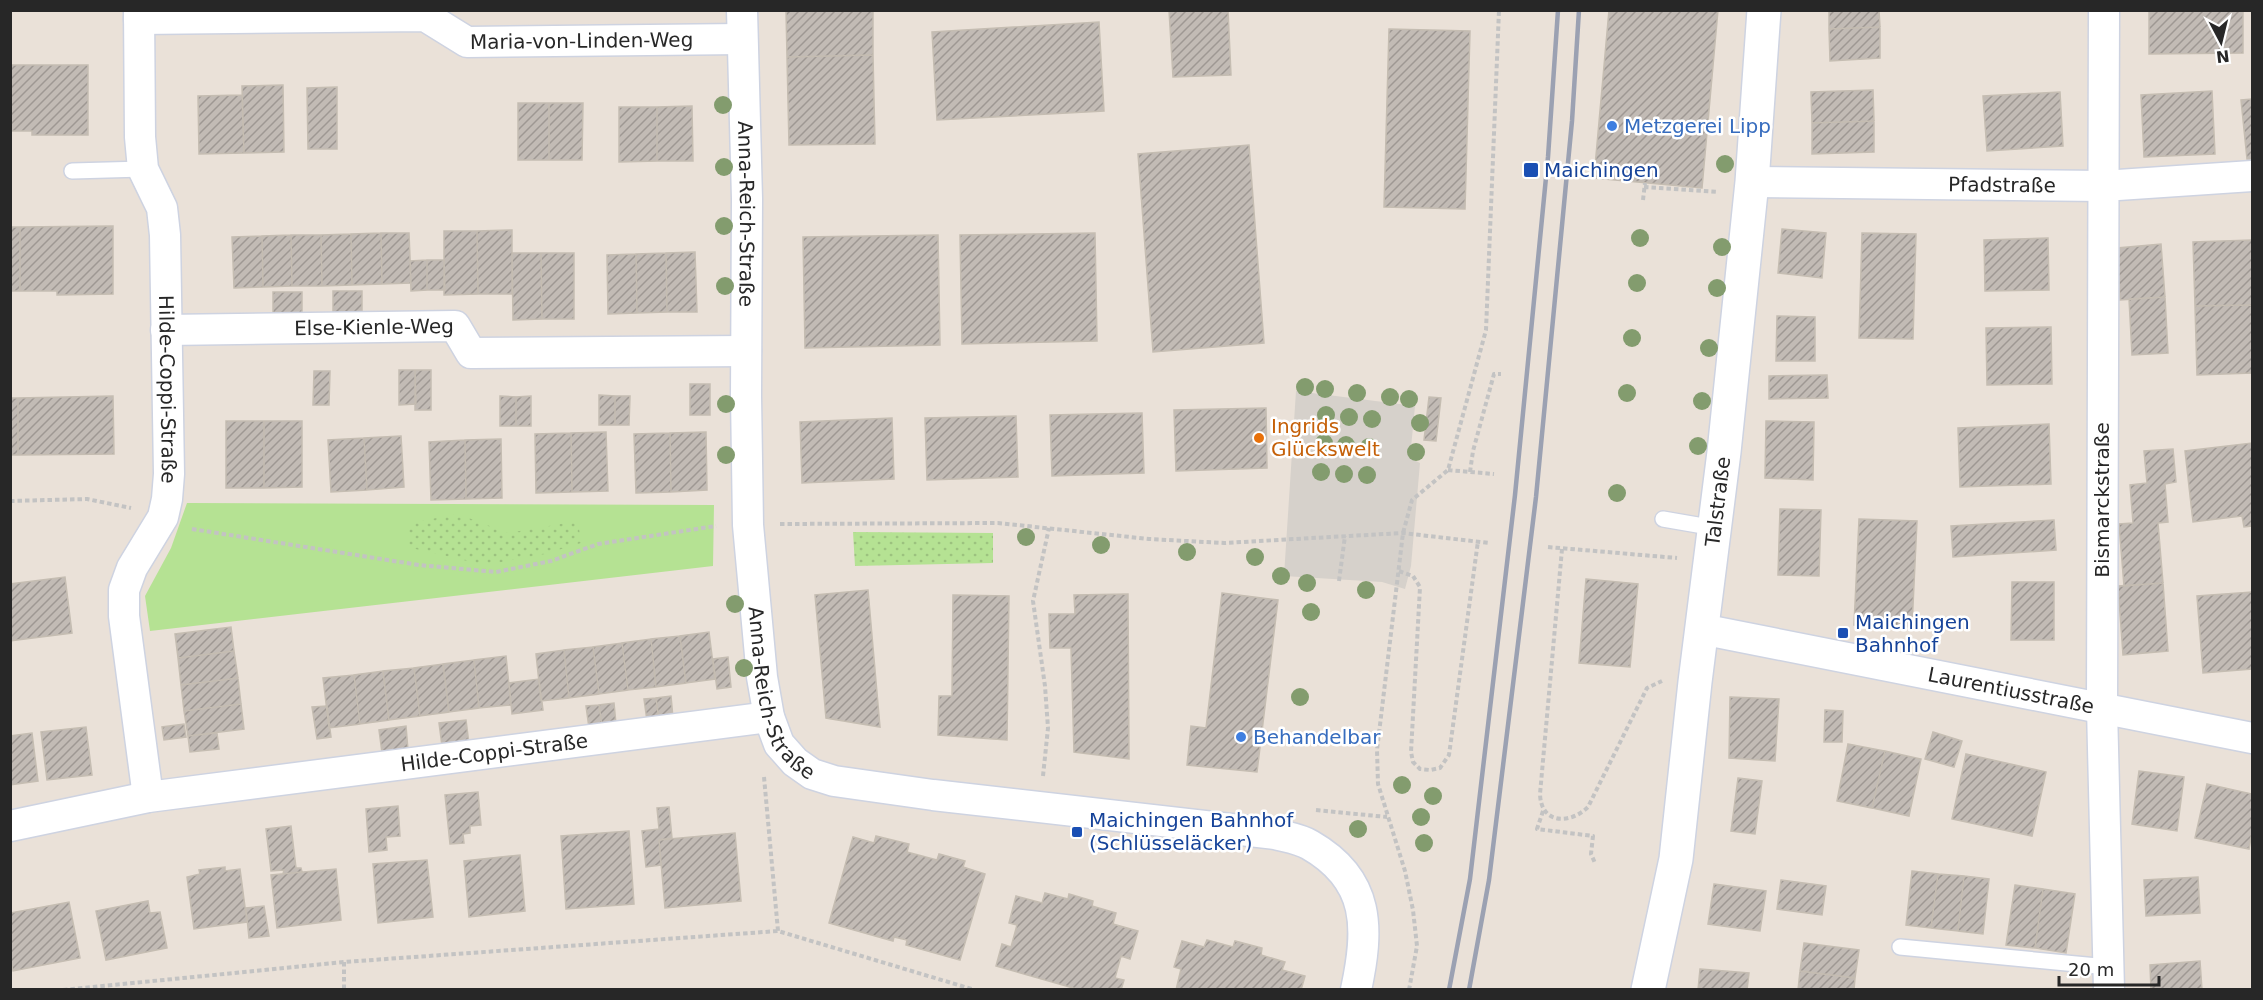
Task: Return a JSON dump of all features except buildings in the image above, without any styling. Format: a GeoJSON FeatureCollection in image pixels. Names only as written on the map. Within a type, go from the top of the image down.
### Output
{"type":"FeatureCollection","features":[{"type":"Feature","properties":{"kind":"street","name":"Talstraße"},"geometry":{"type":"LineString","coordinates":[[1648,990],[1676,860],[1752,182],[1764,10]]}},
{"type":"Feature","properties":{"kind":"street","name":"Bismarckstraße"},"geometry":{"type":"LineString","coordinates":[[2104,10],[2102,708],[2109,978]]}},
{"type":"Feature","properties":{"kind":"street","name":"Maria-von-Linden-Weg"},"geometry":{"type":"LineString","coordinates":[[139,15],[425,16],[467,42],[742,25]]}},
{"type":"Feature","properties":{"kind":"street","name":"Hilde-Coppi-Straße"},"geometry":{"type":"LineString","coordinates":[[139,15],[140,137],[143,169],[162,208],[165,236],[169,474],[163,518],[132,568],[124,590],[124,616],[148,797]]}},
{"type":"Feature","properties":{"kind":"street","name":"Anna-Reich-Straße"},"geometry":{"type":"LineString","coordinates":[[742,25],[747,199],[748,525],[762,677],[769,717],[779,744],[795,762],[812,774],[834,781],[1275,834],[1308,844],[1329,859],[1349,881],[1361,906],[1365,929],[1363,957],[1356,990]]}},
{"type":"Feature","properties":{"kind":"street","name":"Pfadstraße"},"geometry":{"type":"LineString","coordinates":[[1752,182],[2103,186],[2253,176]]}},
{"type":"Feature","properties":{"kind":"street","name":"Else-Kienle-Weg"},"geometry":{"type":"LineString","coordinates":[[166,330],[454,326],[471,353],[746,351]]}},
{"type":"Feature","properties":{"kind":"street","name":"Laurentiusstraße"},"geometry":{"type":"LineString","coordinates":[[1701,629],[2253,738]]}},
{"type":"Feature","properties":{"kind":"street","name":"Hilde-Coppi-Straße"},"geometry":{"type":"LineString","coordinates":[[10,826],[148,797],[769,717]]}},
{"type":"Feature","properties":{"kind":"lane"},"geometry":{"type":"LineString","coordinates":[[72,171],[143,169]]}},
{"type":"Feature","properties":{"kind":"lane"},"geometry":{"type":"LineString","coordinates":[[1663,519],[1715,528]]}},
{"type":"Feature","properties":{"kind":"lane"},"geometry":{"type":"LineString","coordinates":[[1900,947],[2109,978]]}},
{"type":"Feature","properties":{"kind":"path"},"geometry":{"type":"LineString","coordinates":[[1409,990],[1417,946],[1413,910],[1405,871],[1378,784],[1377,750],[1403,533],[1412,500],[1448,470],[1486,330],[1499,10]]}},
{"type":"Feature","properties":{"kind":"path"},"geometry":{"type":"LineString","coordinates":[[1643,201],[1645,185],[1717,191]]}},
{"type":"Feature","properties":{"kind":"path"},"geometry":{"type":"LineString","coordinates":[[1470,472],[1473,450],[1494,374],[1501,374]]}},
{"type":"Feature","properties":{"kind":"path"},"geometry":{"type":"LineString","coordinates":[[1448,470],[1494,474]]}},
{"type":"Feature","properties":{"kind":"path"},"geometry":{"type":"LineString","coordinates":[[10,501],[87,499],[135,509],[184,528],[419,565],[496,572],[551,561],[598,544],[711,527],[748,525],[998,523],[1149,539],[1224,543],[1403,533],[1489,543]]}},
{"type":"Feature","properties":{"kind":"path"},"geometry":{"type":"LineString","coordinates":[[1040,806],[1048,728],[1045,686],[1033,601],[1049,528]]}},
{"type":"Feature","properties":{"kind":"path"},"geometry":{"type":"LineString","coordinates":[[1339,581],[1345,536]]}},
{"type":"Feature","properties":{"kind":"path"},"geometry":{"type":"LineString","coordinates":[[1399,571],[1413,576],[1420,586],[1411,752],[1413,762],[1420,769],[1430,770],[1440,768],[1449,755],[1478,541]]}},
{"type":"Feature","properties":{"kind":"path"},"geometry":{"type":"LineString","coordinates":[[1548,547],[1710,561]]}},
{"type":"Feature","properties":{"kind":"path"},"geometry":{"type":"LineString","coordinates":[[1562,549],[1540,794],[1543,810],[1537,829],[1593,836],[1591,854],[1595,863]]}},
{"type":"Feature","properties":{"kind":"path"},"geometry":{"type":"LineString","coordinates":[[1543,810],[1548,815],[1569,818],[1579,816],[1588,807],[1647,688]]}},
{"type":"Feature","properties":{"kind":"path"},"geometry":{"type":"LineString","coordinates":[[764,771],[764,793],[778,931]]}},
{"type":"Feature","properties":{"kind":"path"},"geometry":{"type":"LineString","coordinates":[[1312,810],[1387,817]]}},
{"type":"Feature","properties":{"kind":"path"},"geometry":{"type":"LineString","coordinates":[[63,990],[344,962],[778,931],[975,990]]}},
{"type":"Feature","properties":{"kind":"path"},"geometry":{"type":"LineString","coordinates":[[344,962],[344,990]]}},
{"type":"Feature","properties":{"kind":"green space"},"geometry":{"type":"Polygon","coordinates":[[[187,503],[714,505],[713,566],[150,631],[145,596],[171,548],[187,503]]]}},
{"type":"Feature","properties":{"kind":"green space"},"geometry":{"type":"Polygon","coordinates":[[[458,514],[508,533],[578,521],[581,543],[545,554],[485,565],[407,547],[410,523],[458,514]]]}},
{"type":"Feature","properties":{"kind":"green space"},"geometry":{"type":"Polygon","coordinates":[[[853,532],[993,533],[993,563],[855,566],[853,532]]]}},
{"type":"Feature","properties":{"kind":"shaded area"},"geometry":{"type":"Polygon","coordinates":[[[1296,391],[1415,406],[1410,458],[1420,463],[1411,566],[1405,589],[1382,582],[1284,576],[1296,391]]]}},
{"type":"Feature","properties":{"kind":"railway"},"geometry":{"type":"LineString","coordinates":[[1449,990],[1470,879],[1515,495],[1548,157],[1558,10]]}},
{"type":"Feature","properties":{"kind":"railway"},"geometry":{"type":"LineString","coordinates":[[1469,990],[1489,880],[1536,497],[1572,121],[1579,10]]}},
{"type":"Feature","properties":{"kind":"place","name":"Metzgerei Lipp"},"geometry":{"type":"Point","coordinates":[1612,126]}},
{"type":"Feature","properties":{"kind":"place","name":"Maichingen"},"geometry":{"type":"Point","coordinates":[1531,170]}},
{"type":"Feature","properties":{"kind":"place","name":"Ingrids Glückswelt"},"geometry":{"type":"Point","coordinates":[1259,438]}},
{"type":"Feature","properties":{"kind":"place","name":"Maichingen Bahnhof"},"geometry":{"type":"Point","coordinates":[1843,633]}},
{"type":"Feature","properties":{"kind":"place","name":"Behandelbar"},"geometry":{"type":"Point","coordinates":[1241,737]}},
{"type":"Feature","properties":{"kind":"place","name":"Maichingen Bahnhof (Schlüsseläcker)"},"geometry":{"type":"Point","coordinates":[1077,832]}}]}
